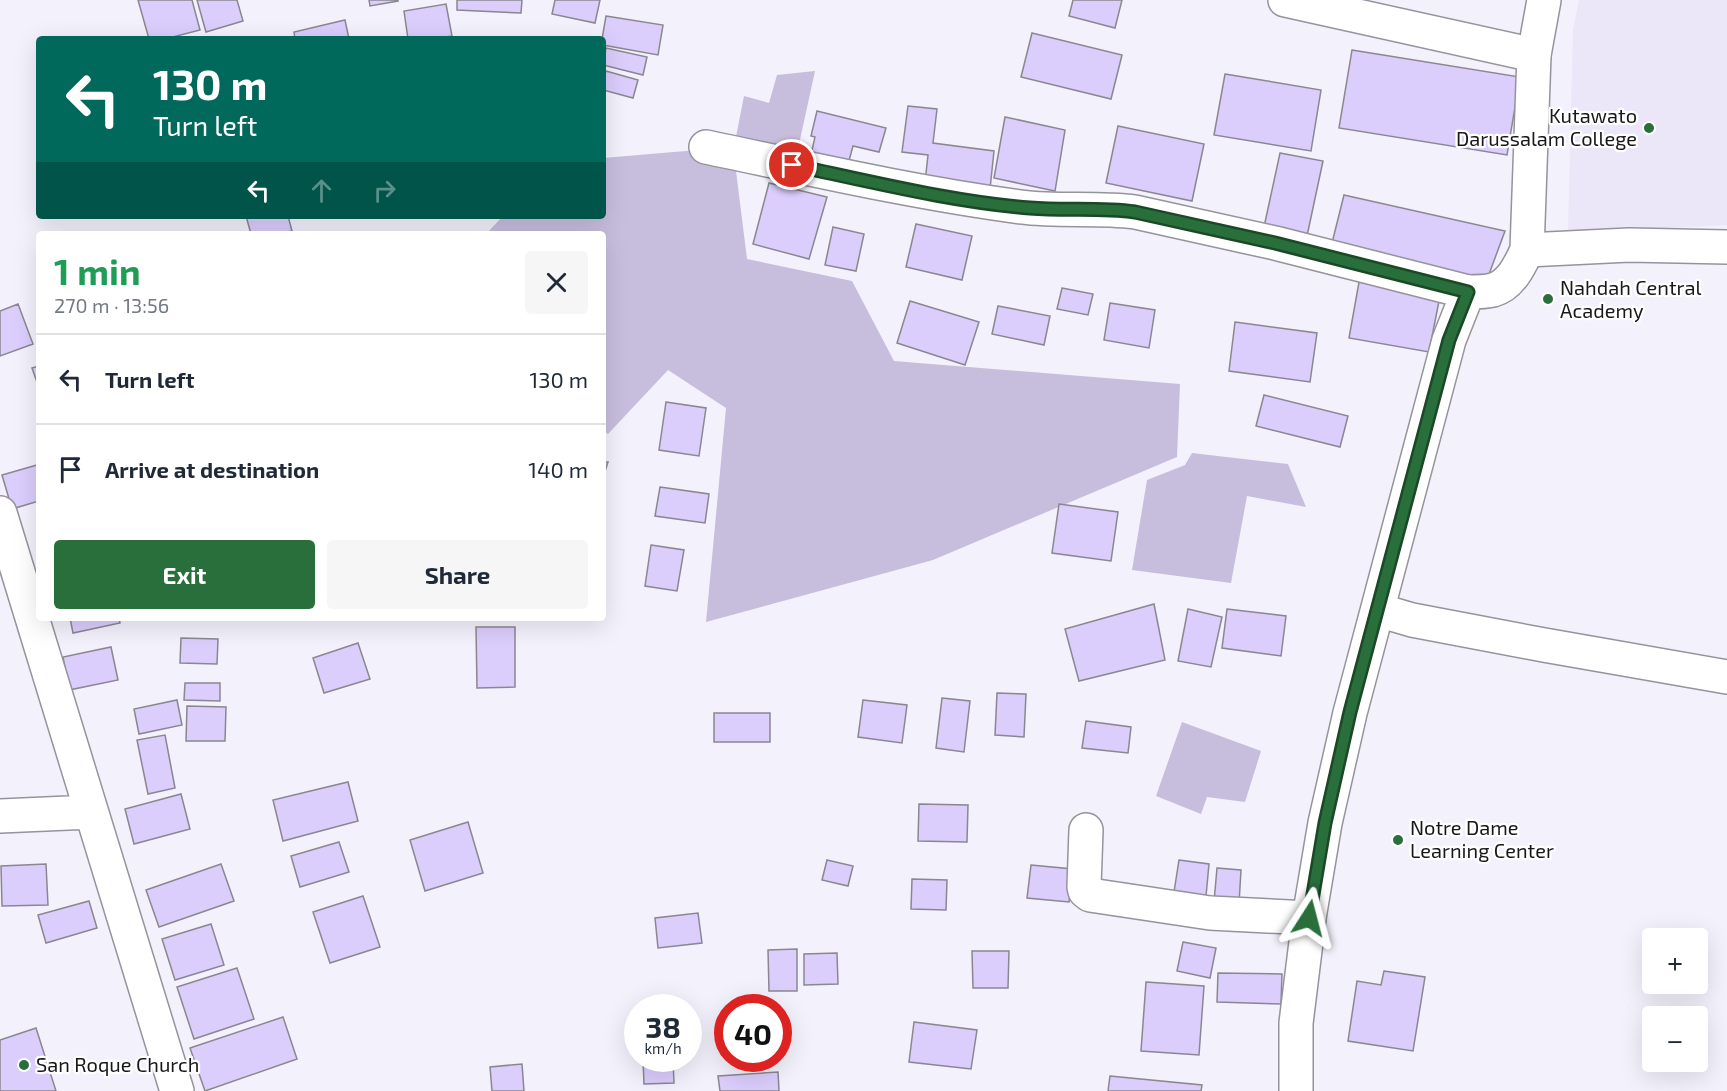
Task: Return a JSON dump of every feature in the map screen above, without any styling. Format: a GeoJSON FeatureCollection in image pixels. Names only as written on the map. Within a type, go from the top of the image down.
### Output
{"type":"FeatureCollection","features":[{"type":"Feature","properties":{"kind":"street"},"geometry":{"type":"LineString","coordinates":[[1285,0],[1534,55]]}},
{"type":"Feature","properties":{"kind":"street"},"geometry":{"type":"LineString","coordinates":[[706,147],[976,201],[1030,208],[1135,212],[1275,243],[1468,292],[1491,291],[1500,288],[1514,275],[1527,250],[1534,55],[1544,0]]}},
{"type":"Feature","properties":{"kind":"street"},"geometry":{"type":"LineString","coordinates":[[1527,250],[1629,245],[1727,247]]}},
{"type":"Feature","properties":{"kind":"street"},"geometry":{"type":"LineString","coordinates":[[1296,1091],[1296,1023],[1309,918],[1325,823],[1350,712],[1449,340],[1468,292]]}},
{"type":"Feature","properties":{"kind":"street"},"geometry":{"type":"LineString","coordinates":[[0,513],[177,1091]]}},
{"type":"Feature","properties":{"kind":"street"},"geometry":{"type":"LineString","coordinates":[[1378,610],[1412,620],[1727,677]]}},
{"type":"Feature","properties":{"kind":"street"},"geometry":{"type":"LineString","coordinates":[[0,816],[91,812]]}},
{"type":"Feature","properties":{"kind":"street"},"geometry":{"type":"LineString","coordinates":[[1086,830],[1084,887],[1090,895],[1210,913],[1309,918]]}},
{"type":"Feature","properties":{"kind":"shaded area","name":"Kutawato Darussalam College"},"geometry":{"type":"Polygon","coordinates":[[[1579,0],[1727,0],[1727,225],[1568,233],[1573,31],[1579,0]]]}},
{"type":"Feature","properties":{"kind":"shaded area"},"geometry":{"type":"Polygon","coordinates":[[[815,71],[796,158],[735,142],[744,96],[769,103],[777,75],[815,71]]]}},
{"type":"Feature","properties":{"kind":"shaded area"},"geometry":{"type":"Polygon","coordinates":[[[733,147],[747,259],[852,281],[894,361],[1180,384],[1177,457],[933,560],[706,622],[726,408],[668,370],[608,434],[606,432],[606,231],[489,231],[500,219],[606,219],[606,158],[733,147]]]}},
{"type":"Feature","properties":{"kind":"shaded area"},"geometry":{"type":"Polygon","coordinates":[[[1192,453],[1288,464],[1306,507],[1247,496],[1231,583],[1132,570],[1147,480],[1185,465],[1192,453]]]}},
{"type":"Feature","properties":{"kind":"shaded area"},"geometry":{"type":"Polygon","coordinates":[[[1182,722],[1261,751],[1245,802],[1207,797],[1201,814],[1156,796],[1182,722]]]}},
{"type":"Feature","properties":{"kind":"building"},"geometry":{"type":"Polygon","coordinates":[[[138,0],[192,0],[200,30],[177,36],[148,36],[138,0]]]}},
{"type":"Feature","properties":{"kind":"building"},"geometry":{"type":"Polygon","coordinates":[[[197,0],[237,0],[243,21],[206,32],[197,0]]]}},
{"type":"Feature","properties":{"kind":"building"},"geometry":{"type":"Polygon","coordinates":[[[369,0],[398,0],[398,1],[370,6],[369,0]]]}},
{"type":"Feature","properties":{"kind":"building"},"geometry":{"type":"Polygon","coordinates":[[[457,0],[522,0],[521,13],[457,10],[457,0]]]}},
{"type":"Feature","properties":{"kind":"building"},"geometry":{"type":"Polygon","coordinates":[[[555,0],[600,0],[595,23],[552,14],[555,0]]]}},
{"type":"Feature","properties":{"kind":"building"},"geometry":{"type":"Polygon","coordinates":[[[1073,0],[1122,0],[1115,28],[1069,16],[1073,0]]]}},
{"type":"Feature","properties":{"kind":"building"},"geometry":{"type":"Polygon","coordinates":[[[446,4],[452,36],[408,36],[404,11],[446,4]]]}},
{"type":"Feature","properties":{"kind":"building"},"geometry":{"type":"Polygon","coordinates":[[[606,16],[663,25],[658,55],[606,46],[606,36],[603,36],[606,16]]]}},
{"type":"Feature","properties":{"kind":"building"},"geometry":{"type":"Polygon","coordinates":[[[345,20],[348,36],[295,36],[294,32],[345,20]]]}},
{"type":"Feature","properties":{"kind":"building"},"geometry":{"type":"Polygon","coordinates":[[[1032,33],[1122,55],[1111,99],[1021,77],[1032,33]]]}},
{"type":"Feature","properties":{"kind":"building"},"geometry":{"type":"Polygon","coordinates":[[[606,48],[647,57],[643,75],[606,66],[606,48]]]}},
{"type":"Feature","properties":{"kind":"building"},"geometry":{"type":"Polygon","coordinates":[[[1352,50],[1520,77],[1507,155],[1339,128],[1352,50]]]}},
{"type":"Feature","properties":{"kind":"building"},"geometry":{"type":"Polygon","coordinates":[[[606,71],[638,80],[633,98],[606,91],[606,71]]]}},
{"type":"Feature","properties":{"kind":"building"},"geometry":{"type":"Polygon","coordinates":[[[1225,74],[1321,90],[1311,151],[1214,135],[1225,74]]]}},
{"type":"Feature","properties":{"kind":"building"},"geometry":{"type":"Polygon","coordinates":[[[908,106],[937,109],[933,143],[994,151],[990,189],[925,182],[928,155],[902,152],[908,106]]]}},
{"type":"Feature","properties":{"kind":"building"},"geometry":{"type":"Polygon","coordinates":[[[817,111],[886,128],[879,152],[853,146],[847,168],[810,159],[815,137],[811,136],[817,111]]]}},
{"type":"Feature","properties":{"kind":"building"},"geometry":{"type":"Polygon","coordinates":[[[1005,117],[1065,130],[1055,191],[994,178],[1005,117]]]}},
{"type":"Feature","properties":{"kind":"building"},"geometry":{"type":"Polygon","coordinates":[[[1118,126],[1204,144],[1192,201],[1106,183],[1118,126]]]}},
{"type":"Feature","properties":{"kind":"building"},"geometry":{"type":"Polygon","coordinates":[[[1280,153],[1323,161],[1307,236],[1264,227],[1280,153]]]}},
{"type":"Feature","properties":{"kind":"building"},"geometry":{"type":"Polygon","coordinates":[[[769,183],[827,197],[809,259],[753,244],[769,183]]]}},
{"type":"Feature","properties":{"kind":"building"},"geometry":{"type":"Polygon","coordinates":[[[1344,195],[1505,231],[1485,285],[1330,251],[1344,195]]]}},
{"type":"Feature","properties":{"kind":"building"},"geometry":{"type":"Polygon","coordinates":[[[247,219],[289,219],[292,231],[250,231],[247,219]]]}},
{"type":"Feature","properties":{"kind":"building"},"geometry":{"type":"Polygon","coordinates":[[[916,224],[972,236],[962,280],[906,267],[916,224]]]}},
{"type":"Feature","properties":{"kind":"building"},"geometry":{"type":"Polygon","coordinates":[[[833,227],[864,234],[856,271],[825,265],[833,227]]]}},
{"type":"Feature","properties":{"kind":"building"},"geometry":{"type":"Polygon","coordinates":[[[1359,282],[1440,296],[1429,352],[1349,338],[1359,282]]]}},
{"type":"Feature","properties":{"kind":"building"},"geometry":{"type":"Polygon","coordinates":[[[1062,288],[1093,294],[1088,315],[1057,309],[1062,288]]]}},
{"type":"Feature","properties":{"kind":"building"},"geometry":{"type":"Polygon","coordinates":[[[910,301],[979,322],[965,365],[897,343],[910,301]]]}},
{"type":"Feature","properties":{"kind":"building"},"geometry":{"type":"Polygon","coordinates":[[[1110,303],[1155,310],[1149,348],[1104,340],[1110,303]]]}},
{"type":"Feature","properties":{"kind":"building"},"geometry":{"type":"Polygon","coordinates":[[[18,304],[33,344],[0,356],[0,311],[18,304]]]}},
{"type":"Feature","properties":{"kind":"building"},"geometry":{"type":"Polygon","coordinates":[[[998,306],[1050,316],[1044,345],[992,334],[998,306]]]}},
{"type":"Feature","properties":{"kind":"building"},"geometry":{"type":"Polygon","coordinates":[[[1235,322],[1317,333],[1310,382],[1229,371],[1235,322]]]}},
{"type":"Feature","properties":{"kind":"building"},"geometry":{"type":"Polygon","coordinates":[[[36,367],[36,379],[32,368],[36,367]]]}},
{"type":"Feature","properties":{"kind":"building"},"geometry":{"type":"Polygon","coordinates":[[[1264,395],[1348,416],[1340,447],[1256,426],[1264,395]]]}},
{"type":"Feature","properties":{"kind":"building"},"geometry":{"type":"Polygon","coordinates":[[[666,402],[706,408],[699,456],[659,450],[666,402]]]}},
{"type":"Feature","properties":{"kind":"building"},"geometry":{"type":"Polygon","coordinates":[[[36,465],[36,502],[12,509],[2,475],[36,465]]]}},
{"type":"Feature","properties":{"kind":"building"},"geometry":{"type":"Polygon","coordinates":[[[660,487],[709,494],[705,523],[655,516],[660,487]]]}},
{"type":"Feature","properties":{"kind":"building"},"geometry":{"type":"Polygon","coordinates":[[[1059,504],[1118,512],[1111,561],[1052,553],[1059,504]]]}},
{"type":"Feature","properties":{"kind":"building"},"geometry":{"type":"Polygon","coordinates":[[[651,545],[684,550],[677,591],[645,586],[651,545]]]}},
{"type":"Feature","properties":{"kind":"building"},"geometry":{"type":"Polygon","coordinates":[[[1154,604],[1165,660],[1079,681],[1065,629],[1154,604]]]}},
{"type":"Feature","properties":{"kind":"building"},"geometry":{"type":"Polygon","coordinates":[[[1188,609],[1222,617],[1211,667],[1178,661],[1188,609]]]}},
{"type":"Feature","properties":{"kind":"building"},"geometry":{"type":"Polygon","coordinates":[[[1227,609],[1286,616],[1281,656],[1222,648],[1227,609]]]}},
{"type":"Feature","properties":{"kind":"building"},"geometry":{"type":"Polygon","coordinates":[[[71,621],[120,621],[120,623],[73,633],[71,621]]]}},
{"type":"Feature","properties":{"kind":"building"},"geometry":{"type":"Polygon","coordinates":[[[476,627],[515,627],[515,687],[477,688],[476,627]]]}},
{"type":"Feature","properties":{"kind":"building"},"geometry":{"type":"Polygon","coordinates":[[[181,638],[218,639],[217,664],[180,663],[181,638]]]}},
{"type":"Feature","properties":{"kind":"building"},"geometry":{"type":"Polygon","coordinates":[[[358,643],[370,679],[324,693],[313,658],[358,643]]]}},
{"type":"Feature","properties":{"kind":"building"},"geometry":{"type":"Polygon","coordinates":[[[111,647],[118,680],[69,690],[63,657],[111,647]]]}},
{"type":"Feature","properties":{"kind":"building"},"geometry":{"type":"Polygon","coordinates":[[[185,683],[220,683],[220,701],[184,700],[185,683]]]}},
{"type":"Feature","properties":{"kind":"building"},"geometry":{"type":"Polygon","coordinates":[[[997,693],[1026,694],[1024,737],[995,735],[997,693]]]}},
{"type":"Feature","properties":{"kind":"building"},"geometry":{"type":"Polygon","coordinates":[[[942,698],[970,701],[964,752],[936,748],[942,698]]]}},
{"type":"Feature","properties":{"kind":"building"},"geometry":{"type":"Polygon","coordinates":[[[177,700],[182,725],[139,734],[134,709],[177,700]]]}},
{"type":"Feature","properties":{"kind":"building"},"geometry":{"type":"Polygon","coordinates":[[[863,700],[907,705],[902,743],[858,737],[863,700]]]}},
{"type":"Feature","properties":{"kind":"building"},"geometry":{"type":"Polygon","coordinates":[[[187,706],[226,707],[225,741],[186,741],[187,706]]]}},
{"type":"Feature","properties":{"kind":"building"},"geometry":{"type":"Polygon","coordinates":[[[714,713],[770,713],[770,742],[714,742],[714,713]]]}},
{"type":"Feature","properties":{"kind":"building"},"geometry":{"type":"Polygon","coordinates":[[[1086,721],[1131,727],[1128,753],[1082,748],[1086,721]]]}},
{"type":"Feature","properties":{"kind":"building"},"geometry":{"type":"Polygon","coordinates":[[[165,735],[175,788],[148,794],[137,740],[165,735]]]}},
{"type":"Feature","properties":{"kind":"building"},"geometry":{"type":"Polygon","coordinates":[[[348,782],[358,821],[283,841],[273,800],[348,782]]]}},
{"type":"Feature","properties":{"kind":"building"},"geometry":{"type":"Polygon","coordinates":[[[181,794],[190,829],[134,844],[125,809],[181,794]]]}},
{"type":"Feature","properties":{"kind":"building"},"geometry":{"type":"Polygon","coordinates":[[[919,804],[968,805],[967,842],[918,841],[919,804]]]}},
{"type":"Feature","properties":{"kind":"building"},"geometry":{"type":"Polygon","coordinates":[[[468,822],[483,873],[425,891],[410,840],[468,822]]]}},
{"type":"Feature","properties":{"kind":"building"},"geometry":{"type":"Polygon","coordinates":[[[339,842],[349,872],[300,887],[291,856],[339,842]]]}},
{"type":"Feature","properties":{"kind":"building"},"geometry":{"type":"Polygon","coordinates":[[[827,860],[853,866],[848,886],[822,880],[827,860]]]}},
{"type":"Feature","properties":{"kind":"building"},"geometry":{"type":"Polygon","coordinates":[[[1179,860],[1209,864],[1206,896],[1174,892],[1179,860]]]}},
{"type":"Feature","properties":{"kind":"building"},"geometry":{"type":"Polygon","coordinates":[[[46,864],[48,905],[2,906],[1,866],[46,864]]]}},
{"type":"Feature","properties":{"kind":"building"},"geometry":{"type":"Polygon","coordinates":[[[221,864],[234,901],[159,927],[146,890],[221,864]]]}},
{"type":"Feature","properties":{"kind":"building"},"geometry":{"type":"Polygon","coordinates":[[[1031,865],[1073,869],[1069,902],[1027,898],[1031,865]]]}},
{"type":"Feature","properties":{"kind":"building"},"geometry":{"type":"Polygon","coordinates":[[[1217,868],[1241,870],[1239,904],[1214,902],[1217,868]]]}},
{"type":"Feature","properties":{"kind":"building"},"geometry":{"type":"Polygon","coordinates":[[[912,879],[947,880],[946,910],[911,909],[912,879]]]}},
{"type":"Feature","properties":{"kind":"building"},"geometry":{"type":"Polygon","coordinates":[[[363,896],[380,947],[330,963],[313,912],[363,896]]]}},
{"type":"Feature","properties":{"kind":"building"},"geometry":{"type":"Polygon","coordinates":[[[89,901],[97,928],[46,943],[38,915],[89,901]]]}},
{"type":"Feature","properties":{"kind":"building"},"geometry":{"type":"Polygon","coordinates":[[[698,913],[702,943],[658,948],[655,918],[698,913]]]}},
{"type":"Feature","properties":{"kind":"building"},"geometry":{"type":"Polygon","coordinates":[[[211,924],[224,965],[175,980],[162,939],[211,924]]]}},
{"type":"Feature","properties":{"kind":"building"},"geometry":{"type":"Polygon","coordinates":[[[1183,942],[1216,948],[1210,978],[1177,971],[1183,942]]]}},
{"type":"Feature","properties":{"kind":"building"},"geometry":{"type":"Polygon","coordinates":[[[797,949],[797,991],[769,991],[768,950],[797,949]]]}},
{"type":"Feature","properties":{"kind":"building"},"geometry":{"type":"Polygon","coordinates":[[[972,951],[1009,951],[1008,988],[973,988],[972,951]]]}},
{"type":"Feature","properties":{"kind":"building"},"geometry":{"type":"Polygon","coordinates":[[[837,953],[838,984],[804,985],[804,954],[837,953]]]}},
{"type":"Feature","properties":{"kind":"building"},"geometry":{"type":"Polygon","coordinates":[[[237,968],[254,1019],[194,1039],[177,987],[237,968]]]}},
{"type":"Feature","properties":{"kind":"building"},"geometry":{"type":"Polygon","coordinates":[[[1384,971],[1425,977],[1413,1051],[1348,1041],[1357,981],[1381,985],[1384,971]]]}},
{"type":"Feature","properties":{"kind":"building"},"geometry":{"type":"Polygon","coordinates":[[[1218,973],[1282,974],[1281,1004],[1217,1002],[1218,973]]]}},
{"type":"Feature","properties":{"kind":"building"},"geometry":{"type":"Polygon","coordinates":[[[1146,982],[1204,986],[1199,1055],[1141,1051],[1146,982]]]}},
{"type":"Feature","properties":{"kind":"building"},"geometry":{"type":"Polygon","coordinates":[[[283,1017],[297,1059],[205,1091],[190,1048],[283,1017]]]}},
{"type":"Feature","properties":{"kind":"building"},"geometry":{"type":"Polygon","coordinates":[[[914,1022],[977,1030],[971,1069],[909,1062],[914,1022]]]}},
{"type":"Feature","properties":{"kind":"building","name":"San Roque Church"},"geometry":{"type":"Polygon","coordinates":[[[36,1028],[56,1091],[0,1091],[0,1040],[36,1028]]]}},
{"type":"Feature","properties":{"kind":"building"},"geometry":{"type":"Polygon","coordinates":[[[522,1064],[524,1091],[492,1091],[490,1067],[522,1064]]]}},
{"type":"Feature","properties":{"kind":"building"},"geometry":{"type":"Polygon","coordinates":[[[644,1072],[674,1072],[674,1083],[644,1084],[644,1072]]]}},
{"type":"Feature","properties":{"kind":"building"},"geometry":{"type":"Polygon","coordinates":[[[778,1072],[779,1091],[720,1091],[718,1076],[778,1072]]]}},
{"type":"Feature","properties":{"kind":"building"},"geometry":{"type":"Polygon","coordinates":[[[1110,1076],[1202,1085],[1201,1091],[1108,1091],[1110,1076]]]}},
{"type":"Feature","properties":{"kind":"place","name":"Kutawato Darussalam College"},"geometry":{"type":"Point","coordinates":[1649,128]}},
{"type":"Feature","properties":{"kind":"place","name":"Nahdah Central Academy"},"geometry":{"type":"Point","coordinates":[1548,299]}},
{"type":"Feature","properties":{"kind":"place","name":"Notre Dame Learning Center"},"geometry":{"type":"Point","coordinates":[1398,840]}},
{"type":"Feature","properties":{"kind":"place","name":"San Roque Church"},"geometry":{"type":"Point","coordinates":[24,1065]}},
{"type":"Feature","properties":{"kind":"route"},"geometry":{"type":"LineString","coordinates":[[792,165],[976,201],[1030,208],[1135,212],[1203,229],[1275,243],[1468,292],[1449,340],[1350,712],[1325,823],[1309,918]]}}]}
